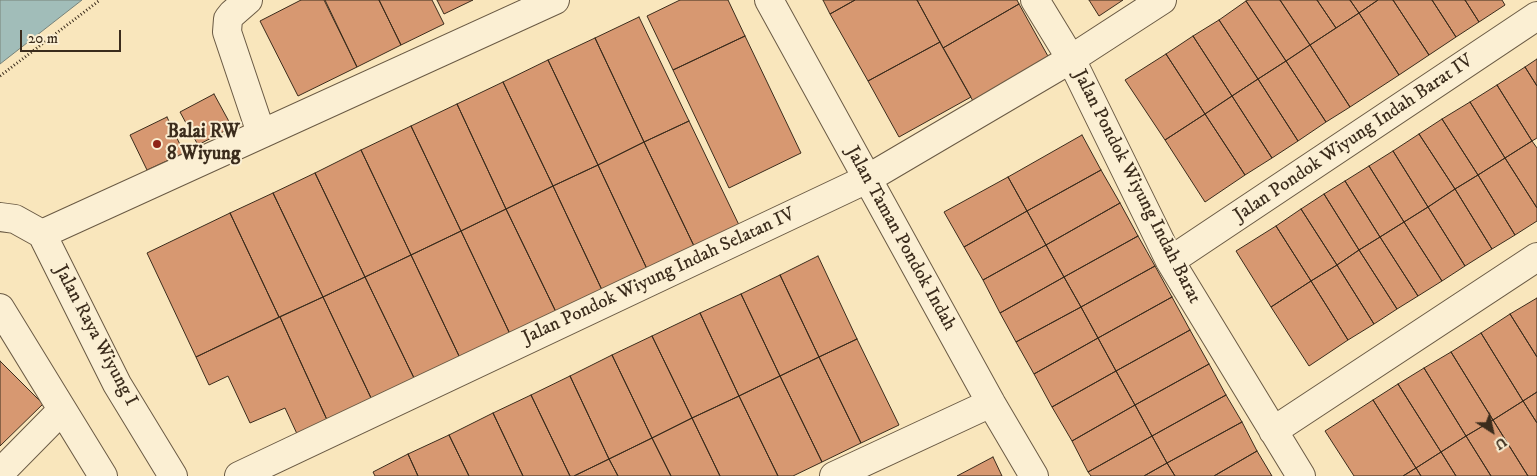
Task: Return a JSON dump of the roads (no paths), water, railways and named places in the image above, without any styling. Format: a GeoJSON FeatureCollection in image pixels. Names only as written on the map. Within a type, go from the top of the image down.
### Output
{"type":"FeatureCollection","features":[{"type":"Feature","properties":{"kind":"street"},"geometry":{"type":"LineString","coordinates":[[248,0],[228,20],[227,32],[261,134]]}},
{"type":"Feature","properties":{"kind":"street"},"geometry":{"type":"LineString","coordinates":[[0,217],[15,219],[42,234],[555,0]]}},
{"type":"Feature","properties":{"kind":"street","name":"Jalan Taman Pondok Indah"},"geometry":{"type":"LineString","coordinates":[[769,0],[991,403],[1034,476]]}},
{"type":"Feature","properties":{"kind":"street","name":"Jalan Pondok Wiyung Indah Barat"},"geometry":{"type":"LineString","coordinates":[[1035,0],[1071,59],[1170,262],[1301,476]]}},
{"type":"Feature","properties":{"kind":"street","name":"Jalan Pondok Wiyung Indah Selatan IV"},"geometry":{"type":"LineString","coordinates":[[238,476],[867,179],[1071,59],[1162,0]]}},
{"type":"Feature","properties":{"kind":"street","name":"Jalan Pondok Wiyung Indah Barat IV"},"geometry":{"type":"LineString","coordinates":[[1170,262],[1537,16]]}},
{"type":"Feature","properties":{"kind":"street","name":"Jalan Raya Wiyung I"},"geometry":{"type":"LineString","coordinates":[[42,234],[117,384],[173,476]]}},
{"type":"Feature","properties":{"kind":"street"},"geometry":{"type":"LineString","coordinates":[[1273,431],[1537,257]]}},
{"type":"Feature","properties":{"kind":"street"},"geometry":{"type":"LineString","coordinates":[[0,308],[103,476]]}},
{"type":"Feature","properties":{"kind":"street"},"geometry":{"type":"LineString","coordinates":[[834,476],[991,403]]}},
{"type":"Feature","properties":{"kind":"street"},"geometry":{"type":"LineString","coordinates":[[0,473],[62,410]]}},
{"type":"Feature","properties":{"kind":"water"},"geometry":{"type":"Polygon","coordinates":[[[0,0],[82,0],[0,64],[0,0]]]}},
{"type":"Feature","properties":{"kind":"place","name":"Balai RW 8 Wiyung"},"geometry":{"type":"Point","coordinates":[157,144]}}]}
